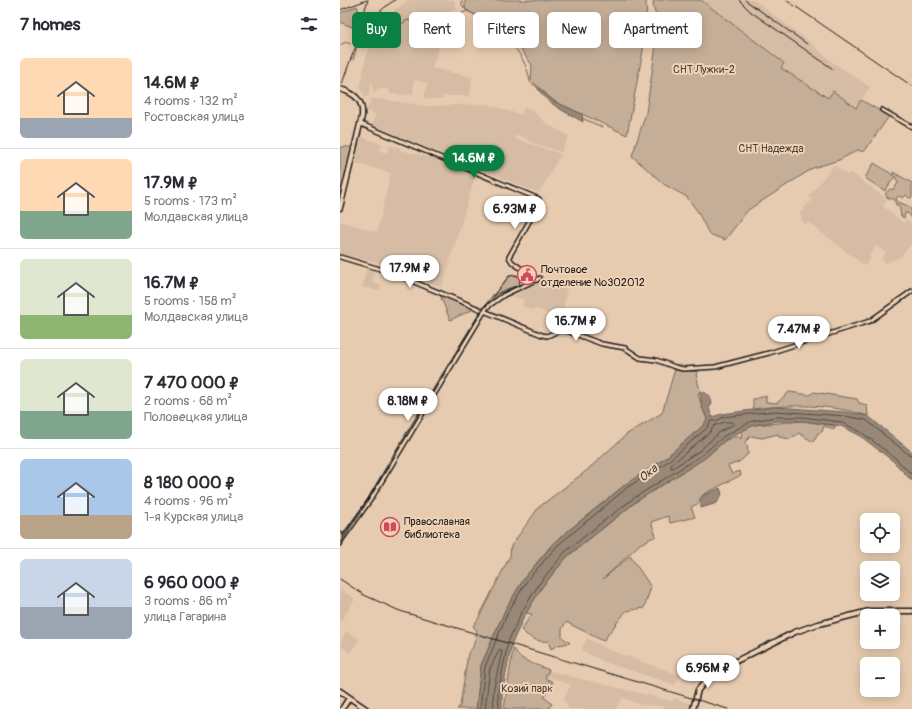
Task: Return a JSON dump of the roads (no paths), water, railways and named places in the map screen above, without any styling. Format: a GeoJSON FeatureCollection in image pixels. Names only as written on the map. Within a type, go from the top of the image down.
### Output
{"type":"FeatureCollection","features":[{"type":"Feature","properties":{"kind":"main road"},"geometry":{"type":"LineString","coordinates":[[340,89],[354,95],[361,102],[362,112],[361,124],[340,208]]}},
{"type":"Feature","properties":{"kind":"main road"},"geometry":{"type":"LineString","coordinates":[[340,535],[341,542]]}},
{"type":"Feature","properties":{"kind":"main road"},"geometry":{"type":"LineString","coordinates":[[693,709],[698,690],[702,683],[722,668],[795,632],[815,625],[877,610],[912,611]]}},
{"type":"Feature","properties":{"kind":"main road"},"geometry":{"type":"LineString","coordinates":[[340,691],[366,709]]}},
{"type":"Feature","properties":{"kind":"main road"},"geometry":{"type":"LineString","coordinates":[[342,709],[349,698]]}},
{"type":"Feature","properties":{"kind":"street"},"geometry":{"type":"LineString","coordinates":[[882,110],[912,128]]}},
{"type":"Feature","properties":{"kind":"street"},"geometry":{"type":"LineString","coordinates":[[341,542],[370,499],[485,310],[491,303],[504,295],[539,279],[510,259],[517,242],[540,202],[538,198],[361,124]]}},
{"type":"Feature","properties":{"kind":"street"},"geometry":{"type":"LineString","coordinates":[[340,257],[390,272],[544,335],[561,330],[567,331],[602,344],[625,348],[640,358],[656,360],[675,367],[696,369],[724,365],[870,321],[888,306],[912,291]]}},
{"type":"Feature","properties":{"kind":"water"},"geometry":{"type":"Polygon","coordinates":[[[537,87],[553,101],[582,114],[583,122],[546,99],[537,87]]]}},
{"type":"Feature","properties":{"kind":"water","name":"Ока"},"geometry":{"type":"Polygon","coordinates":[[[700,392],[704,392],[710,396],[712,404],[709,408],[712,417],[722,414],[775,407],[845,412],[868,416],[912,452],[912,481],[893,461],[859,435],[841,426],[803,421],[777,421],[754,425],[726,439],[705,458],[637,501],[567,556],[542,587],[525,615],[512,643],[502,693],[502,709],[476,709],[481,665],[505,610],[525,577],[555,542],[626,484],[664,459],[704,425],[707,419],[702,407],[700,392]]]}},
{"type":"Feature","properties":{"kind":"water"},"geometry":{"type":"Polygon","coordinates":[[[720,488],[722,494],[717,503],[701,508],[701,499],[704,495],[720,488]]]}},
{"type":"Feature","properties":{"kind":"waterway"},"geometry":{"type":"LineString","coordinates":[[462,0],[462,5],[467,11]]}},
{"type":"Feature","properties":{"kind":"waterway"},"geometry":{"type":"LineString","coordinates":[[401,24],[408,20],[435,25],[467,11],[478,16],[508,39],[522,59],[530,82],[537,87]]}},
{"type":"Feature","properties":{"kind":"waterway"},"geometry":{"type":"LineString","coordinates":[[340,45],[346,42],[350,44]]}},
{"type":"Feature","properties":{"kind":"waterway"},"geometry":{"type":"LineString","coordinates":[[353,60],[356,48]]}},
{"type":"Feature","properties":{"kind":"waterway"},"geometry":{"type":"LineString","coordinates":[[582,118],[602,127]]}},
{"type":"Feature","properties":{"kind":"tram line"},"geometry":{"type":"LineString","coordinates":[[340,542],[482,309],[509,276],[517,275],[520,279],[519,285],[497,294],[481,312],[368,501],[340,544]]}},
{"type":"Feature","properties":{"kind":"railway"},"geometry":{"type":"LineString","coordinates":[[340,10],[367,0]]}},
{"type":"Feature","properties":{"kind":"railway"},"geometry":{"type":"LineString","coordinates":[[364,12],[368,0]]}},
{"type":"Feature","properties":{"kind":"railway"},"geometry":{"type":"LineString","coordinates":[[340,90],[359,40],[366,28],[383,8],[395,0]]}},
{"type":"Feature","properties":{"kind":"railway"},"geometry":{"type":"LineString","coordinates":[[739,0],[751,12],[833,69]]}},
{"type":"Feature","properties":{"kind":"railway"},"geometry":{"type":"LineString","coordinates":[[745,0],[807,44]]}},
{"type":"Feature","properties":{"kind":"railway"},"geometry":{"type":"LineString","coordinates":[[786,0],[912,86]]}},
{"type":"Feature","properties":{"kind":"railway"},"geometry":{"type":"LineString","coordinates":[[340,579],[364,595],[400,611],[728,709]]}},
{"type":"Feature","properties":{"kind":"place","name":"Почтовое отделение №302012"},"geometry":{"type":"Point","coordinates":[527,275]}},
{"type":"Feature","properties":{"kind":"place","name":"Православная библиотека"},"geometry":{"type":"Point","coordinates":[390,527]}},
{"type":"Feature","properties":{"kind":"park label","name":"СНТ Лужки-2"},"geometry":{"type":"Point","coordinates":[704,69]}},
{"type":"Feature","properties":{"kind":"park label","name":"СНТ Надежда"},"geometry":{"type":"Point","coordinates":[771,148]}},
{"type":"Feature","properties":{"kind":"park label","name":"Козий парк"},"geometry":{"type":"Point","coordinates":[527,688]}}]}
